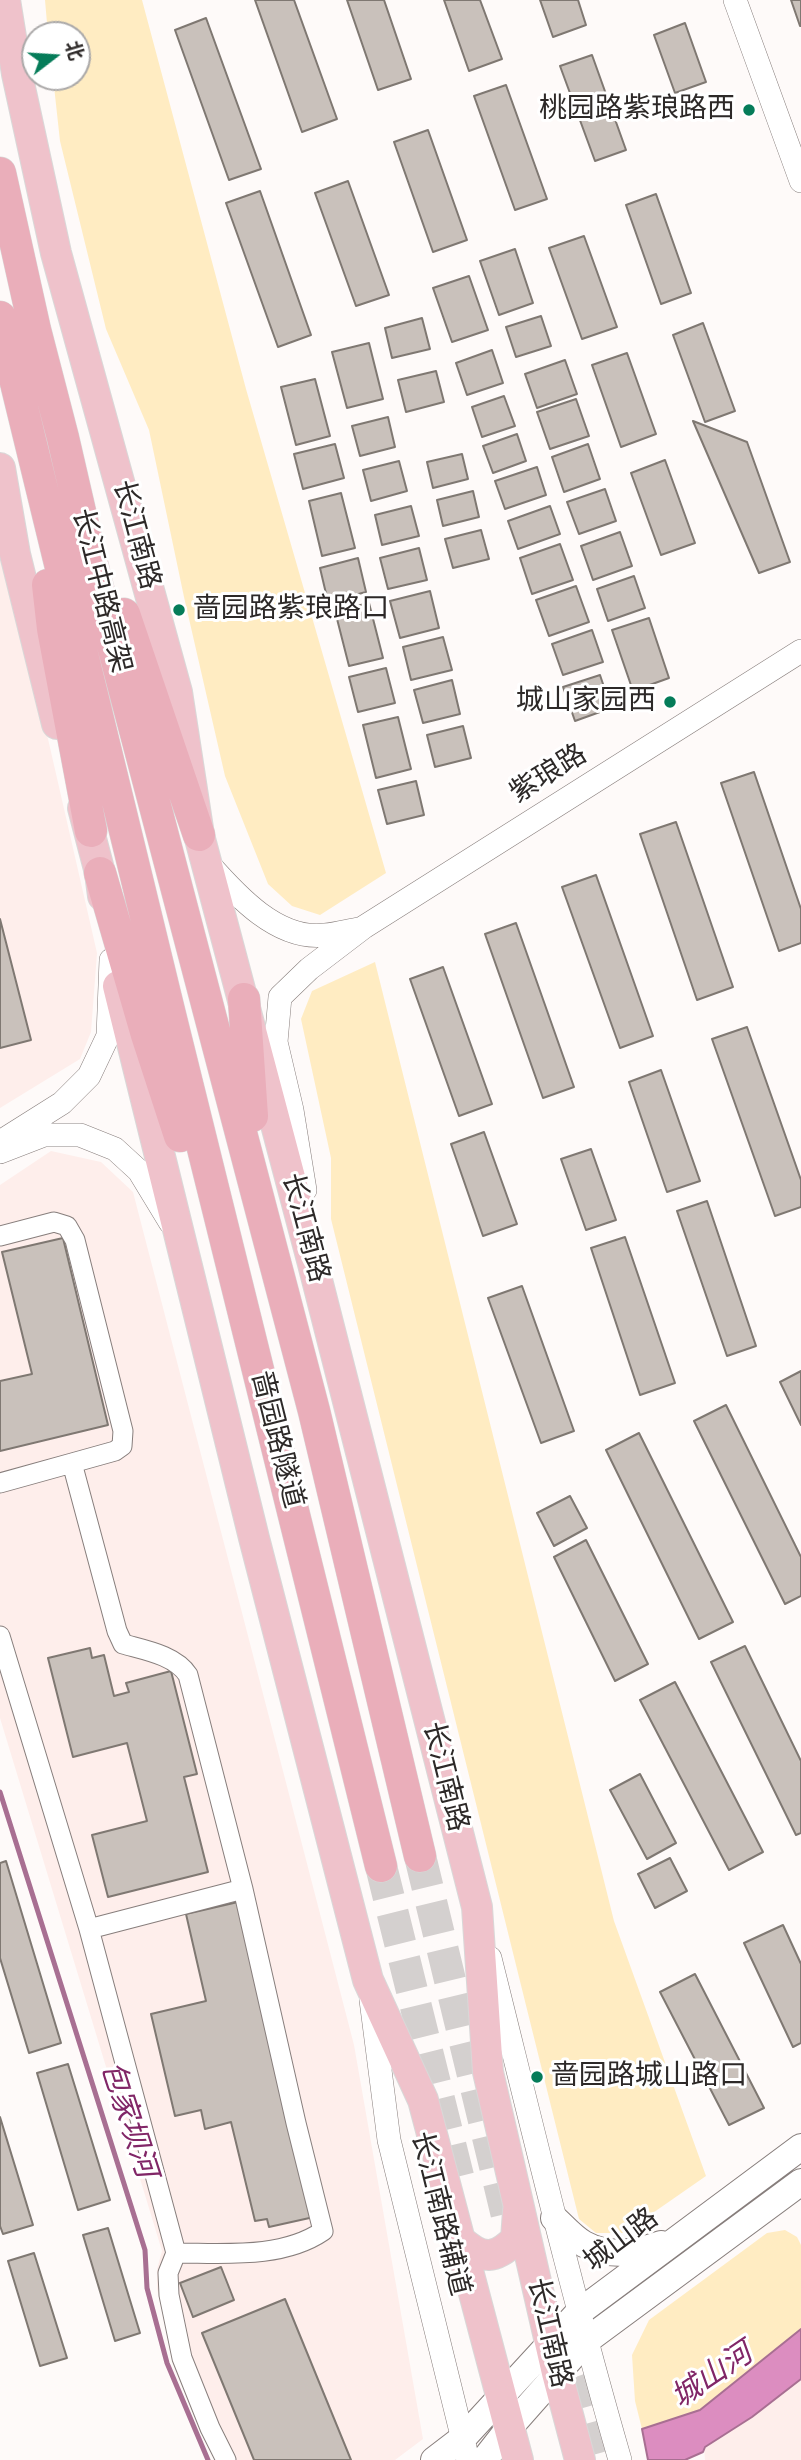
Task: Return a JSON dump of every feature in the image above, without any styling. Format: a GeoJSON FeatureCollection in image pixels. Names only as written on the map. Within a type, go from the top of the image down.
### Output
{"type":"FeatureCollection","features":[{"type":"Feature","properties":{"kind":"highway","name":"长江中路高架"},"geometry":{"type":"LineString","coordinates":[[1,182],[96,581],[209,1007]]}},
{"type":"Feature","properties":{"kind":"highway","name":"长江中路高架"},"geometry":{"type":"LineString","coordinates":[[0,317],[170,1015]]}},
{"type":"Feature","properties":{"kind":"highway"},"geometry":{"type":"LineString","coordinates":[[63,438],[203,849]]}},
{"type":"Feature","properties":{"kind":"highway"},"geometry":{"type":"LineString","coordinates":[[34,454],[53,629],[91,831]]}},
{"type":"Feature","properties":{"kind":"highway"},"geometry":{"type":"LineString","coordinates":[[100,873],[199,1195],[282,1526],[336,1684]]}},
{"type":"Feature","properties":{"kind":"highway"},"geometry":{"type":"LineString","coordinates":[[244,999],[253,1128],[314,1412]]}},
{"type":"Feature","properties":{"kind":"highway","name":"啬园路隧道"},"geometry":{"type":"LineString","coordinates":[[209,1007],[314,1412],[420,1856]]}},
{"type":"Feature","properties":{"kind":"highway","name":"啬园路隧道"},"geometry":{"type":"LineString","coordinates":[[170,1015],[382,1866]]}},
{"type":"Feature","properties":{"kind":"main road","name":"长江南路"},"geometry":{"type":"LineString","coordinates":[[5,0],[56,253],[177,692],[203,849],[313,1264],[477,1907],[488,2072],[557,2373],[580,2460]]}},
{"type":"Feature","properties":{"kind":"main road","name":"长江南路"},"geometry":{"type":"LineString","coordinates":[[0,468],[15,554],[57,724],[91,831],[100,873],[111,960],[254,1538],[368,1980],[423,2100],[518,2460]]}},
{"type":"Feature","properties":{"kind":"main road","name":"城山路"},"geometry":{"type":"LineString","coordinates":[[435,2460],[466,2448],[502,2394],[578,2313],[801,2147]]}},
{"type":"Feature","properties":{"kind":"main road","name":"城山路"},"geometry":{"type":"LineString","coordinates":[[484,2460],[586,2341],[801,2183]]}},
{"type":"Feature","properties":{"kind":"main road"},"geometry":{"type":"LineString","coordinates":[[461,2241],[474,2252],[487,2256],[503,2252],[516,2239],[518,2202]]}},
{"type":"Feature","properties":{"kind":"main road"},"geometry":{"type":"LineString","coordinates":[[554,2218],[584,2244],[610,2252],[635,2253],[679,2237]]}},
{"type":"Feature","properties":{"kind":"street"},"geometry":{"type":"LineString","coordinates":[[735,0],[801,181]]}},
{"type":"Feature","properties":{"kind":"street","name":"紫琅路"},"geometry":{"type":"LineString","coordinates":[[364,927],[801,651]]}},
{"type":"Feature","properties":{"kind":"street"},"geometry":{"type":"LineString","coordinates":[[203,849],[230,888],[261,915],[292,932],[323,936],[364,927]]}},
{"type":"Feature","properties":{"kind":"street"},"geometry":{"type":"LineString","coordinates":[[313,1264],[301,1161],[276,1042],[279,997],[309,969],[364,927]]}},
{"type":"Feature","properties":{"kind":"street"},"geometry":{"type":"LineString","coordinates":[[0,1142],[62,1103],[89,1076],[108,1036],[111,960]]}},
{"type":"Feature","properties":{"kind":"street"},"geometry":{"type":"LineString","coordinates":[[0,1152],[44,1135],[80,1135],[115,1149],[139,1171],[182,1243]]}},
{"type":"Feature","properties":{"kind":"street"},"geometry":{"type":"LineString","coordinates":[[0,1236],[54,1222],[67,1226],[75,1240],[123,1431],[122,1446],[115,1451],[0,1483]]}},
{"type":"Feature","properties":{"kind":"street"},"geometry":{"type":"LineString","coordinates":[[72,1463],[117,1631],[123,1644],[157,1654],[183,1666],[188,1675],[243,1889],[323,2231],[308,2241],[255,2252],[176,2253]]}},
{"type":"Feature","properties":{"kind":"street"},"geometry":{"type":"LineString","coordinates":[[0,1636],[89,1929],[176,2253],[168,2273],[169,2295],[182,2358],[226,2460]]}},
{"type":"Feature","properties":{"kind":"street"},"geometry":{"type":"LineString","coordinates":[[89,1929],[243,1889]]}},
{"type":"Feature","properties":{"kind":"street"},"geometry":{"type":"LineString","coordinates":[[477,1907],[578,2313],[620,2460]]}},
{"type":"Feature","properties":{"kind":"street","name":"长江南路辅道"},"geometry":{"type":"LineString","coordinates":[[368,1980],[389,2140],[466,2448]]}},
{"type":"Feature","properties":{"kind":"shaded area"},"geometry":{"type":"Polygon","coordinates":[[[45,0],[142,0],[246,389],[386,873],[320,915],[292,906],[268,884],[225,776],[149,430],[106,329],[60,141],[55,91],[91,91],[91,21],[47,21],[45,0]]]}},
{"type":"Feature","properties":{"kind":"shaded area"},"geometry":{"type":"Polygon","coordinates":[[[0,529],[97,953],[91,1032],[80,1059],[0,1108],[0,529]]]}},
{"type":"Feature","properties":{"kind":"shaded area"},"geometry":{"type":"Polygon","coordinates":[[[375,962],[614,1921],[706,2176],[624,2233],[596,2233],[579,2219],[331,1219],[331,1158],[301,1019],[312,991],[375,962]]]}},
{"type":"Feature","properties":{"kind":"shaded area"},"geometry":{"type":"Polygon","coordinates":[[[51,1151],[101,1162],[133,1192],[354,2045],[423,2439],[395,2460],[217,2460],[175,2361],[157,2289],[157,2269],[162,2251],[0,1718],[0,1185],[51,1151]]]}},
{"type":"Feature","properties":{"kind":"shaded area"},"geometry":{"type":"Polygon","coordinates":[[[785,2230],[797,2237],[801,2245],[801,2329],[700,2410],[642,2429],[635,2401],[632,2355],[649,2320],[767,2233],[785,2230]]]}},
{"type":"Feature","properties":{"kind":"shaded area"},"geometry":{"type":"Polygon","coordinates":[[[801,2329],[801,2379],[752,2417],[705,2447],[703,2452],[685,2460],[648,2460],[642,2429],[700,2410],[801,2329]]]}},
{"type":"Feature","properties":{"kind":"shaded area"},"geometry":{"type":"Polygon","coordinates":[[[801,2379],[801,2460],[705,2460],[704,2447],[752,2417],[801,2379]]]}},
{"type":"Feature","properties":{"kind":"building"},"geometry":{"type":"Polygon","coordinates":[[[255,0],[294,0],[337,119],[302,132],[255,0]]]}},
{"type":"Feature","properties":{"kind":"building"},"geometry":{"type":"Polygon","coordinates":[[[347,0],[384,0],[411,79],[378,90],[347,0]]]}},
{"type":"Feature","properties":{"kind":"building"},"geometry":{"type":"Polygon","coordinates":[[[444,0],[480,0],[502,59],[469,71],[444,0]]]}},
{"type":"Feature","properties":{"kind":"building"},"geometry":{"type":"Polygon","coordinates":[[[540,0],[578,0],[586,25],[553,37],[540,0]]]}},
{"type":"Feature","properties":{"kind":"building"},"geometry":{"type":"Polygon","coordinates":[[[791,0],[801,0],[801,26],[800,26],[791,0]]]}},
{"type":"Feature","properties":{"kind":"building"},"geometry":{"type":"Polygon","coordinates":[[[206,18],[261,169],[229,180],[175,30],[206,18]]]}},
{"type":"Feature","properties":{"kind":"building"},"geometry":{"type":"Polygon","coordinates":[[[685,23],[706,82],[675,93],[654,35],[685,23]]]}},
{"type":"Feature","properties":{"kind":"building"},"geometry":{"type":"Polygon","coordinates":[[[592,55],[626,150],[595,161],[560,66],[592,55]]]}},
{"type":"Feature","properties":{"kind":"building"},"geometry":{"type":"Polygon","coordinates":[[[506,85],[547,199],[515,210],[474,96],[506,85]]]}},
{"type":"Feature","properties":{"kind":"building"},"geometry":{"type":"Polygon","coordinates":[[[428,130],[467,240],[433,252],[394,142],[428,130]]]}},
{"type":"Feature","properties":{"kind":"building"},"geometry":{"type":"Polygon","coordinates":[[[348,181],[389,295],[356,306],[315,193],[348,181]]]}},
{"type":"Feature","properties":{"kind":"building"},"geometry":{"type":"Polygon","coordinates":[[[260,191],[311,335],[278,347],[226,203],[260,191]]]}},
{"type":"Feature","properties":{"kind":"building"},"geometry":{"type":"Polygon","coordinates":[[[656,194],[691,293],[661,304],[626,205],[656,194]]]}},
{"type":"Feature","properties":{"kind":"building"},"geometry":{"type":"Polygon","coordinates":[[[584,236],[617,327],[582,339],[549,248],[584,236]]]}},
{"type":"Feature","properties":{"kind":"building"},"geometry":{"type":"Polygon","coordinates":[[[515,249],[533,303],[499,315],[480,261],[515,249]]]}},
{"type":"Feature","properties":{"kind":"building"},"geometry":{"type":"Polygon","coordinates":[[[469,276],[488,330],[452,342],[433,288],[469,276]]]}},
{"type":"Feature","properties":{"kind":"building"},"geometry":{"type":"Polygon","coordinates":[[[541,316],[551,346],[516,357],[506,327],[541,316]]]}},
{"type":"Feature","properties":{"kind":"building"},"geometry":{"type":"Polygon","coordinates":[[[422,318],[430,349],[392,358],[385,328],[422,318]]]}},
{"type":"Feature","properties":{"kind":"building"},"geometry":{"type":"Polygon","coordinates":[[[703,323],[735,411],[705,422],[673,335],[703,323]]]}},
{"type":"Feature","properties":{"kind":"building"},"geometry":{"type":"Polygon","coordinates":[[[369,343],[383,399],[347,408],[332,352],[369,343]]]}},
{"type":"Feature","properties":{"kind":"building"},"geometry":{"type":"Polygon","coordinates":[[[492,350],[503,383],[467,395],[456,363],[492,350]]]}},
{"type":"Feature","properties":{"kind":"building"},"geometry":{"type":"Polygon","coordinates":[[[627,353],[656,434],[621,447],[592,365],[627,353]]]}},
{"type":"Feature","properties":{"kind":"building"},"geometry":{"type":"Polygon","coordinates":[[[565,360],[577,394],[537,408],[525,374],[565,360]]]}},
{"type":"Feature","properties":{"kind":"building"},"geometry":{"type":"Polygon","coordinates":[[[436,371],[444,402],[406,412],[398,380],[436,371]]]}},
{"type":"Feature","properties":{"kind":"building"},"geometry":{"type":"Polygon","coordinates":[[[315,379],[330,436],[296,445],[281,387],[315,379]]]}},
{"type":"Feature","properties":{"kind":"building"},"geometry":{"type":"Polygon","coordinates":[[[504,396],[515,426],[482,437],[472,407],[504,396]]]}},
{"type":"Feature","properties":{"kind":"building"},"geometry":{"type":"Polygon","coordinates":[[[576,399],[589,436],[550,449],[537,412],[576,399]]]}},
{"type":"Feature","properties":{"kind":"building"},"geometry":{"type":"Polygon","coordinates":[[[388,417],[395,447],[360,456],[352,426],[388,417]]]}},
{"type":"Feature","properties":{"kind":"building"},"geometry":{"type":"Polygon","coordinates":[[[693,421],[747,442],[790,562],[759,573],[693,421]]]}},
{"type":"Feature","properties":{"kind":"building"},"geometry":{"type":"Polygon","coordinates":[[[517,434],[526,461],[493,473],[483,446],[517,434]]]}},
{"type":"Feature","properties":{"kind":"building"},"geometry":{"type":"Polygon","coordinates":[[[335,444],[344,478],[303,489],[294,454],[335,444]]]}},
{"type":"Feature","properties":{"kind":"building"},"geometry":{"type":"Polygon","coordinates":[[[588,444],[600,479],[564,492],[552,457],[588,444]]]}},
{"type":"Feature","properties":{"kind":"building"},"geometry":{"type":"Polygon","coordinates":[[[462,454],[468,479],[433,488],[427,462],[462,454]]]}},
{"type":"Feature","properties":{"kind":"building"},"geometry":{"type":"Polygon","coordinates":[[[665,460],[695,543],[661,555],[631,473],[665,460]]]}},
{"type":"Feature","properties":{"kind":"building"},"geometry":{"type":"Polygon","coordinates":[[[399,461],[407,491],[371,501],[363,470],[399,461]]]}},
{"type":"Feature","properties":{"kind":"building"},"geometry":{"type":"Polygon","coordinates":[[[537,467],[546,495],[505,509],[495,481],[537,467]]]}},
{"type":"Feature","properties":{"kind":"building"},"geometry":{"type":"Polygon","coordinates":[[[605,489],[616,521],[579,534],[567,502],[605,489]]]}},
{"type":"Feature","properties":{"kind":"building"},"geometry":{"type":"Polygon","coordinates":[[[473,491],[479,517],[443,526],[437,500],[473,491]]]}},
{"type":"Feature","properties":{"kind":"building"},"geometry":{"type":"Polygon","coordinates":[[[341,493],[355,548],[322,556],[309,501],[341,493]]]}},
{"type":"Feature","properties":{"kind":"building"},"geometry":{"type":"Polygon","coordinates":[[[411,506],[419,536],[382,545],[375,515],[411,506]]]}},
{"type":"Feature","properties":{"kind":"building"},"geometry":{"type":"Polygon","coordinates":[[[550,506],[560,534],[518,549],[508,521],[550,506]]]}},
{"type":"Feature","properties":{"kind":"building"},"geometry":{"type":"Polygon","coordinates":[[[481,530],[489,559],[453,568],[445,539],[481,530]]]}},
{"type":"Feature","properties":{"kind":"building"},"geometry":{"type":"Polygon","coordinates":[[[620,532],[632,566],[593,580],[581,546],[620,532]]]}},
{"type":"Feature","properties":{"kind":"building"},"geometry":{"type":"Polygon","coordinates":[[[560,544],[573,580],[532,594],[520,558],[560,544]]]}},
{"type":"Feature","properties":{"kind":"building"},"geometry":{"type":"Polygon","coordinates":[[[419,548],[427,580],[388,589],[380,558],[419,548]]]}},
{"type":"Feature","properties":{"kind":"building"},"geometry":{"type":"Polygon","coordinates":[[[358,558],[366,592],[328,602],[320,568],[358,558]]]}},
{"type":"Feature","properties":{"kind":"building"},"geometry":{"type":"Polygon","coordinates":[[[634,576],[645,608],[608,621],[597,589],[634,576]]]}},
{"type":"Feature","properties":{"kind":"building"},"geometry":{"type":"Polygon","coordinates":[[[576,586],[589,622],[549,636],[536,600],[576,586]]]}},
{"type":"Feature","properties":{"kind":"building"},"geometry":{"type":"Polygon","coordinates":[[[430,591],[439,628],[400,638],[390,601],[430,591]]]}},
{"type":"Feature","properties":{"kind":"building"},"geometry":{"type":"Polygon","coordinates":[[[369,603],[383,658],[349,666],[335,611],[369,603]]]}},
{"type":"Feature","properties":{"kind":"building"},"geometry":{"type":"Polygon","coordinates":[[[649,618],[669,678],[633,691],[612,630],[649,618]]]}},
{"type":"Feature","properties":{"kind":"building"},"geometry":{"type":"Polygon","coordinates":[[[592,630],[603,662],[563,675],[552,644],[592,630]]]}},
{"type":"Feature","properties":{"kind":"building"},"geometry":{"type":"Polygon","coordinates":[[[443,637],[452,670],[411,680],[403,647],[443,637]]]}},
{"type":"Feature","properties":{"kind":"building"},"geometry":{"type":"Polygon","coordinates":[[[386,668],[395,703],[358,712],[349,677],[386,668]]]}},
{"type":"Feature","properties":{"kind":"building"},"geometry":{"type":"Polygon","coordinates":[[[600,675],[611,708],[575,721],[563,687],[600,675]]]}},
{"type":"Feature","properties":{"kind":"building"},"geometry":{"type":"Polygon","coordinates":[[[452,680],[460,714],[423,723],[414,690],[452,680]]]}},
{"type":"Feature","properties":{"kind":"building"},"geometry":{"type":"Polygon","coordinates":[[[398,717],[411,769],[376,778],[363,725],[398,717]]]}},
{"type":"Feature","properties":{"kind":"building"},"geometry":{"type":"Polygon","coordinates":[[[463,726],[471,758],[435,767],[427,735],[463,726]]]}},
{"type":"Feature","properties":{"kind":"building"},"geometry":{"type":"Polygon","coordinates":[[[754,772],[801,909],[801,943],[779,951],[721,783],[754,772]]]}},
{"type":"Feature","properties":{"kind":"building"},"geometry":{"type":"Polygon","coordinates":[[[416,781],[424,815],[387,824],[378,790],[416,781]]]}},
{"type":"Feature","properties":{"kind":"building"},"geometry":{"type":"Polygon","coordinates":[[[676,822],[733,987],[697,1000],[640,834],[676,822]]]}},
{"type":"Feature","properties":{"kind":"building"},"geometry":{"type":"Polygon","coordinates":[[[596,875],[653,1036],[620,1048],[562,887],[596,875]]]}},
{"type":"Feature","properties":{"kind":"building"},"geometry":{"type":"Polygon","coordinates":[[[0,919],[31,1040],[0,1048],[0,919]]]}},
{"type":"Feature","properties":{"kind":"building"},"geometry":{"type":"Polygon","coordinates":[[[516,923],[574,1087],[543,1098],[485,934],[516,923]]]}},
{"type":"Feature","properties":{"kind":"building"},"geometry":{"type":"Polygon","coordinates":[[[443,967],[492,1104],[459,1116],[410,979],[443,967]]]}},
{"type":"Feature","properties":{"kind":"building"},"geometry":{"type":"Polygon","coordinates":[[[747,1027],[801,1180],[801,1207],[775,1216],[712,1039],[747,1027]]]}},
{"type":"Feature","properties":{"kind":"building"},"geometry":{"type":"Polygon","coordinates":[[[661,1070],[700,1181],[667,1192],[629,1082],[661,1070]]]}},
{"type":"Feature","properties":{"kind":"building"},"geometry":{"type":"Polygon","coordinates":[[[484,1132],[517,1224],[483,1236],[451,1144],[484,1132]]]}},
{"type":"Feature","properties":{"kind":"building"},"geometry":{"type":"Polygon","coordinates":[[[591,1149],[616,1220],[586,1230],[561,1159],[591,1149]]]}},
{"type":"Feature","properties":{"kind":"building"},"geometry":{"type":"Polygon","coordinates":[[[707,1201],[756,1346],[727,1356],[677,1211],[707,1201]]]}},
{"type":"Feature","properties":{"kind":"building"},"geometry":{"type":"Polygon","coordinates":[[[625,1237],[675,1383],[640,1395],[591,1248],[625,1237]]]}},
{"type":"Feature","properties":{"kind":"building"},"geometry":{"type":"Polygon","coordinates":[[[63,1238],[108,1425],[0,1451],[0,1381],[32,1374],[2,1252],[63,1238]]]}},
{"type":"Feature","properties":{"kind":"building"},"geometry":{"type":"Polygon","coordinates":[[[522,1286],[574,1431],[541,1443],[488,1298],[522,1286]]]}},
{"type":"Feature","properties":{"kind":"building"},"geometry":{"type":"Polygon","coordinates":[[[801,1371],[801,1425],[780,1382],[801,1371]]]}},
{"type":"Feature","properties":{"kind":"building"},"geometry":{"type":"Polygon","coordinates":[[[726,1405],[801,1557],[801,1596],[785,1604],[694,1421],[726,1405]]]}},
{"type":"Feature","properties":{"kind":"building"},"geometry":{"type":"Polygon","coordinates":[[[639,1433],[733,1622],[699,1639],[606,1450],[639,1433]]]}},
{"type":"Feature","properties":{"kind":"building"},"geometry":{"type":"Polygon","coordinates":[[[570,1496],[587,1528],[554,1546],[537,1513],[570,1496]]]}},
{"type":"Feature","properties":{"kind":"building"},"geometry":{"type":"Polygon","coordinates":[[[586,1540],[648,1664],[615,1681],[554,1557],[586,1540]]]}},
{"type":"Feature","properties":{"kind":"building"},"geometry":{"type":"Polygon","coordinates":[[[745,1646],[801,1761],[801,1833],[796,1835],[711,1662],[745,1646]]]}},
{"type":"Feature","properties":{"kind":"building"},"geometry":{"type":"Polygon","coordinates":[[[90,1648],[92,1658],[104,1655],[114,1696],[129,1692],[126,1683],[171,1671],[197,1774],[184,1777],[208,1872],[108,1897],[92,1835],[147,1821],[127,1743],[73,1757],[48,1658],[90,1648]]]}},
{"type":"Feature","properties":{"kind":"building"},"geometry":{"type":"Polygon","coordinates":[[[675,1682],[763,1852],[729,1870],[640,1700],[675,1682]]]}},
{"type":"Feature","properties":{"kind":"building"},"geometry":{"type":"Polygon","coordinates":[[[640,1774],[676,1843],[647,1859],[610,1790],[640,1774]]]}},
{"type":"Feature","properties":{"kind":"building"},"geometry":{"type":"Polygon","coordinates":[[[670,1858],[687,1891],[655,1908],[638,1874],[670,1858]]]}},
{"type":"Feature","properties":{"kind":"building"},"geometry":{"type":"Polygon","coordinates":[[[6,1861],[61,2043],[29,2053],[0,1958],[0,1863],[6,1861]]]}},
{"type":"Feature","properties":{"kind":"building"},"geometry":{"type":"Polygon","coordinates":[[[238,1902],[314,2217],[269,2227],[267,2219],[255,2221],[231,2122],[205,2129],[201,2110],[175,2116],[151,2014],[206,2001],[186,1914],[238,1902]]]}},
{"type":"Feature","properties":{"kind":"building"},"geometry":{"type":"Polygon","coordinates":[[[783,1925],[801,1964],[801,2043],[793,2047],[744,1943],[783,1925]]]}},
{"type":"Feature","properties":{"kind":"building"},"geometry":{"type":"Polygon","coordinates":[[[695,1974],[764,2108],[729,2125],[660,1992],[695,1974]]]}},
{"type":"Feature","properties":{"kind":"building"},"geometry":{"type":"Polygon","coordinates":[[[68,2064],[110,2200],[78,2210],[37,2073],[68,2064]]]}},
{"type":"Feature","properties":{"kind":"building"},"geometry":{"type":"Polygon","coordinates":[[[0,2117],[33,2225],[3,2234],[0,2226],[0,2117]]]}},
{"type":"Feature","properties":{"kind":"building"},"geometry":{"type":"Polygon","coordinates":[[[108,2228],[140,2333],[115,2341],[83,2235],[108,2228]]]}},
{"type":"Feature","properties":{"kind":"building"},"geometry":{"type":"Polygon","coordinates":[[[34,2253],[67,2358],[40,2366],[8,2261],[34,2253]]]}},
{"type":"Feature","properties":{"kind":"building"},"geometry":{"type":"Polygon","coordinates":[[[221,2267],[234,2300],[193,2317],[180,2283],[221,2267]]]}},
{"type":"Feature","properties":{"kind":"building"},"geometry":{"type":"Polygon","coordinates":[[[285,2299],[351,2460],[254,2460],[202,2333],[285,2299]]]}},
{"type":"Feature","properties":{"kind":"waterway","name":"包家坝河"},"geometry":{"type":"LineString","coordinates":[[0,1792],[145,2250],[147,2288],[167,2363],[208,2460]]}},
{"type":"Feature","properties":{"kind":"tunnel"},"geometry":{"type":"LineString","coordinates":[[420,1856],[509,2224]]}},
{"type":"Feature","properties":{"kind":"tunnel"},"geometry":{"type":"LineString","coordinates":[[381,1866],[460,2184]]}},
{"type":"Feature","properties":{"kind":"tunnel"},"geometry":{"type":"LineString","coordinates":[[562,2331],[586,2398],[603,2460]]}},
{"type":"Feature","properties":{"kind":"place","name":"桃园路紫琅路西"},"geometry":{"type":"Point","coordinates":[749,110]}},
{"type":"Feature","properties":{"kind":"place","name":"啬园路紫琅路口"},"geometry":{"type":"Point","coordinates":[179,610]}},
{"type":"Feature","properties":{"kind":"place","name":"城山家园西"},"geometry":{"type":"Point","coordinates":[670,702]}},
{"type":"Feature","properties":{"kind":"place","name":"啬园路城山路口"},"geometry":{"type":"Point","coordinates":[537,2077]}},
{"type":"Feature","properties":{"kind":"water label","name":"城山河"},"geometry":{"type":"Point","coordinates":[713,2377]}}]}
